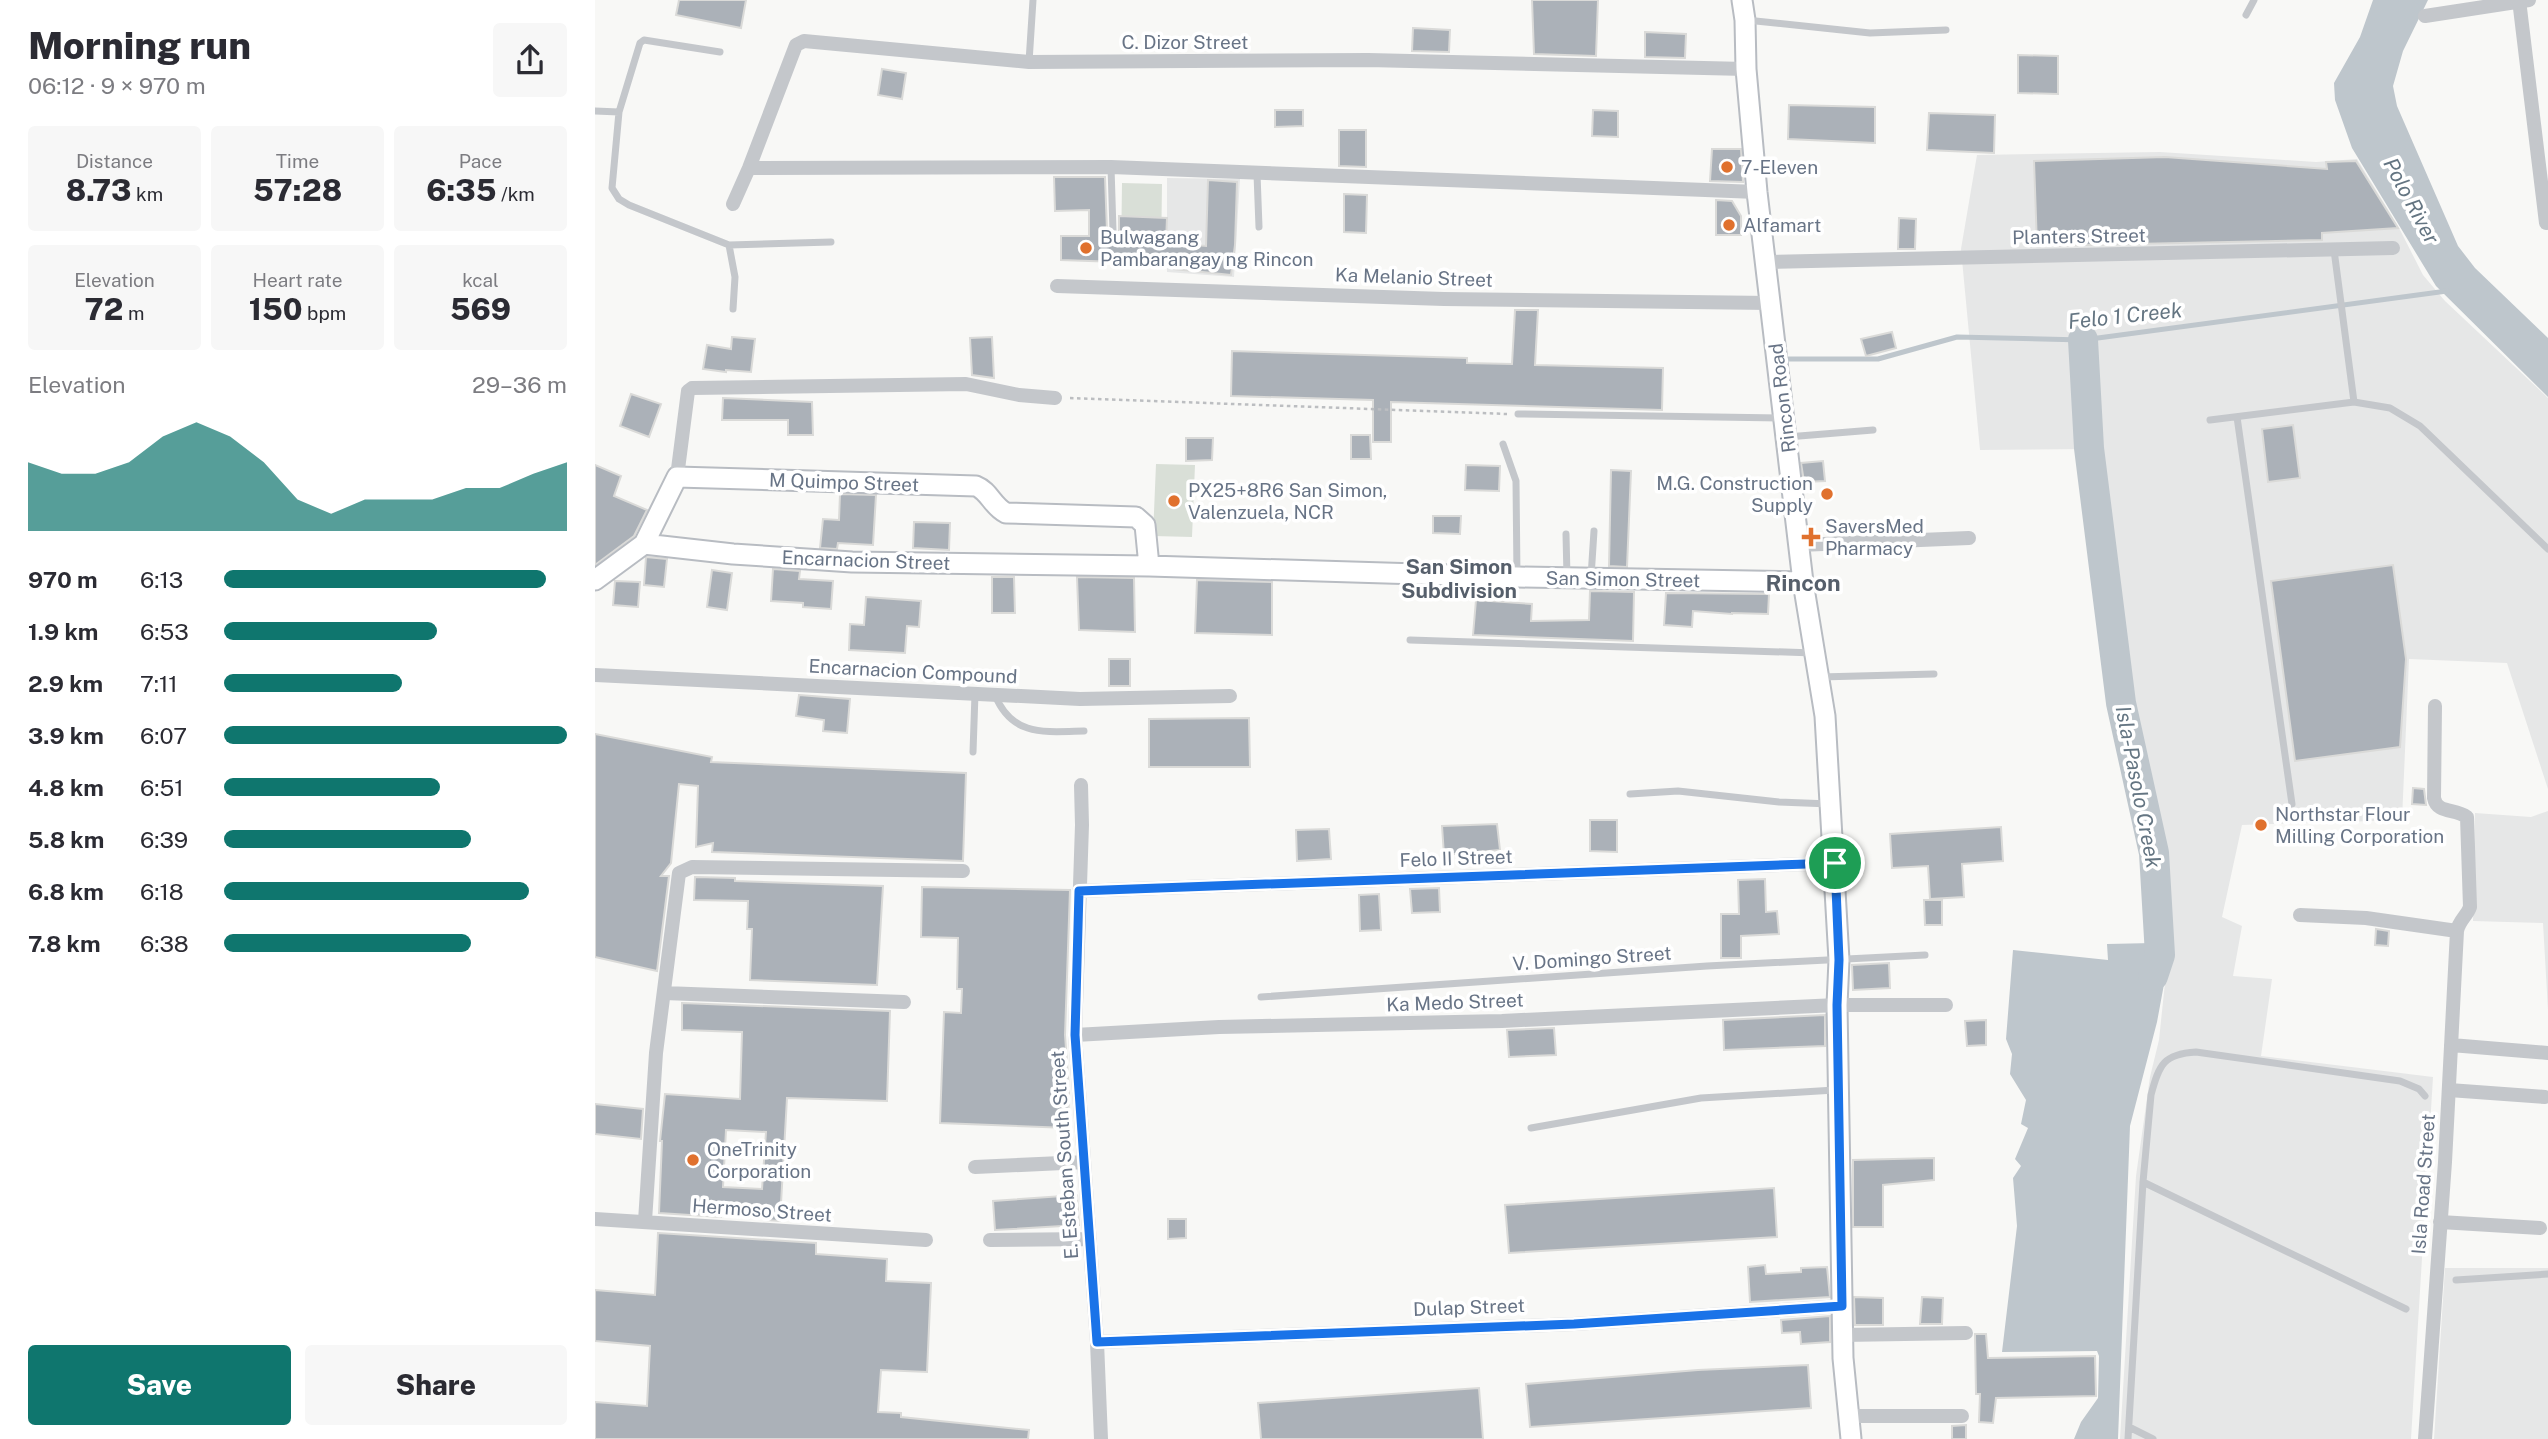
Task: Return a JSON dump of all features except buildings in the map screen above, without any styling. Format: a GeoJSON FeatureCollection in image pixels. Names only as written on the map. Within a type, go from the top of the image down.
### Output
{"type":"FeatureCollection","features":[{"type":"Feature","properties":{"kind":"street","name":"Rincon Road"},"geometry":{"type":"LineString","coordinates":[[1742,0],[1765,262],[1803,582],[1825,716],[1839,960],[1837,1005],[1842,1306],[1851,1439]]}},
{"type":"Feature","properties":{"kind":"street"},"geometry":{"type":"LineString","coordinates":[[2519,0],[2546,223]]}},
{"type":"Feature","properties":{"kind":"street"},"geometry":{"type":"LineString","coordinates":[[2425,16],[2529,0]]}},
{"type":"Feature","properties":{"kind":"street","name":"C. Dizor Street"},"geometry":{"type":"LineString","coordinates":[[733,204],[796,45],[804,41],[1029,62],[1368,60],[1747,69]]}},
{"type":"Feature","properties":{"kind":"street"},"geometry":{"type":"LineString","coordinates":[[749,168],[1111,167],[1757,192]]}},
{"type":"Feature","properties":{"kind":"street","name":"Planters Street"},"geometry":{"type":"LineString","coordinates":[[1765,262],[2393,248]]}},
{"type":"Feature","properties":{"kind":"street","name":"Ka Melanio Street"},"geometry":{"type":"LineString","coordinates":[[1057,286],[1444,299],[1770,303]]}},
{"type":"Feature","properties":{"kind":"street"},"geometry":{"type":"LineString","coordinates":[[595,580],[644,544],[677,477],[688,391],[692,388],[966,384],[1019,395],[1055,398]]}},
{"type":"Feature","properties":{"kind":"street","name":"M Quimpo Street"},"geometry":{"type":"LineString","coordinates":[[677,477],[976,486],[1006,513],[1136,517],[1145,525],[1149,566]]}},
{"type":"Feature","properties":{"kind":"street"},"geometry":{"type":"LineString","coordinates":[[1799,545],[1969,538]]}},
{"type":"Feature","properties":{"kind":"street","name":"Encarnacion Street"},"geometry":{"type":"LineString","coordinates":[[644,544],[733,554],[852,562],[1149,566]]}},
{"type":"Feature","properties":{"kind":"street","name":"San Simon Street"},"geometry":{"type":"LineString","coordinates":[[1149,566],[1803,582]]}},
{"type":"Feature","properties":{"kind":"street","name":"Encarnacion Compound"},"geometry":{"type":"LineString","coordinates":[[595,675],[1080,699],[1230,695]]}},
{"type":"Feature","properties":{"kind":"street","name":"Isla Road Street"},"geometry":{"type":"LineString","coordinates":[[2425,1439],[2457,931],[2470,907],[2467,817],[2439,809],[2435,805],[2435,706]]}},
{"type":"Feature","properties":{"kind":"street","name":"E. Esteban South Street"},"geometry":{"type":"LineString","coordinates":[[1081,785],[1075,1035],[1097,1342],[1101,1439]]}},
{"type":"Feature","properties":{"kind":"street","name":"Felo II Street"},"geometry":{"type":"LineString","coordinates":[[1079,891],[1835,863]]}},
{"type":"Feature","properties":{"kind":"street"},"geometry":{"type":"LineString","coordinates":[[645,1222],[656,1053],[679,873],[692,867],[963,871]]}},
{"type":"Feature","properties":{"kind":"street"},"geometry":{"type":"LineString","coordinates":[[2301,915],[2366,918],[2457,931]]}},
{"type":"Feature","properties":{"kind":"street"},"geometry":{"type":"LineString","coordinates":[[664,993],[904,1002]]}},
{"type":"Feature","properties":{"kind":"street","name":"Ka Medo Street"},"geometry":{"type":"LineString","coordinates":[[1075,1035],[1219,1027],[1502,1021],[1837,1005],[1946,1005]]}},
{"type":"Feature","properties":{"kind":"street"},"geometry":{"type":"LineString","coordinates":[[2451,1045],[2548,1053]]}},
{"type":"Feature","properties":{"kind":"street"},"geometry":{"type":"LineString","coordinates":[[2449,1090],[2545,1097]]}},
{"type":"Feature","properties":{"kind":"street"},"geometry":{"type":"LineString","coordinates":[[975,1167],[1084,1163]]}},
{"type":"Feature","properties":{"kind":"street","name":"Hermoso Street"},"geometry":{"type":"LineString","coordinates":[[595,1219],[926,1240]]}},
{"type":"Feature","properties":{"kind":"street"},"geometry":{"type":"LineString","coordinates":[[2440,1222],[2540,1228]]}},
{"type":"Feature","properties":{"kind":"street"},"geometry":{"type":"LineString","coordinates":[[990,1240],[1090,1239]]}},
{"type":"Feature","properties":{"kind":"street","name":"Dulap Street"},"geometry":{"type":"LineString","coordinates":[[1097,1342],[1574,1324],[1842,1306]]}},
{"type":"Feature","properties":{"kind":"street"},"geometry":{"type":"LineString","coordinates":[[1843,1335],[1966,1334]]}},
{"type":"Feature","properties":{"kind":"street"},"geometry":{"type":"LineString","coordinates":[[1849,1416],[1962,1416]]}},
{"type":"Feature","properties":{"kind":"lane"},"geometry":{"type":"LineString","coordinates":[[1029,62],[1033,0]]}},
{"type":"Feature","properties":{"kind":"lane"},"geometry":{"type":"LineString","coordinates":[[2246,15],[2254,0]]}},
{"type":"Feature","properties":{"kind":"lane"},"geometry":{"type":"LineString","coordinates":[[1745,20],[1870,33],[1946,30]]}},
{"type":"Feature","properties":{"kind":"lane"},"geometry":{"type":"LineString","coordinates":[[720,52],[644,40],[640,43],[619,112],[613,188],[619,199],[729,245],[831,242]]}},
{"type":"Feature","properties":{"kind":"lane"},"geometry":{"type":"LineString","coordinates":[[595,111],[619,112]]}},
{"type":"Feature","properties":{"kind":"lane"},"geometry":{"type":"LineString","coordinates":[[1111,167],[1113,231]]}},
{"type":"Feature","properties":{"kind":"lane"},"geometry":{"type":"LineString","coordinates":[[1257,174],[1259,227]]}},
{"type":"Feature","properties":{"kind":"lane"},"geometry":{"type":"LineString","coordinates":[[729,245],[735,277],[733,309]]}},
{"type":"Feature","properties":{"kind":"lane"},"geometry":{"type":"LineString","coordinates":[[2334,250],[2354,402]]}},
{"type":"Feature","properties":{"kind":"lane"},"geometry":{"type":"LineString","coordinates":[[2210,420],[2354,402],[2390,408],[2412,421],[2548,550]]}},
{"type":"Feature","properties":{"kind":"lane"},"geometry":{"type":"LineString","coordinates":[[1518,414],[1873,430]]}},
{"type":"Feature","properties":{"kind":"lane"},"geometry":{"type":"LineString","coordinates":[[2237,417],[2292,804]]}},
{"type":"Feature","properties":{"kind":"lane"},"geometry":{"type":"LineString","coordinates":[[1503,444],[1516,481],[1517,577]]}},
{"type":"Feature","properties":{"kind":"lane"},"geometry":{"type":"LineString","coordinates":[[1591,578],[1594,531]]}},
{"type":"Feature","properties":{"kind":"lane"},"geometry":{"type":"LineString","coordinates":[[1566,534],[1567,578]]}},
{"type":"Feature","properties":{"kind":"lane"},"geometry":{"type":"LineString","coordinates":[[1409,640],[1815,653]]}},
{"type":"Feature","properties":{"kind":"lane"},"geometry":{"type":"LineString","coordinates":[[1819,677],[1934,674]]}},
{"type":"Feature","properties":{"kind":"lane"},"geometry":{"type":"LineString","coordinates":[[973,752],[975,694]]}},
{"type":"Feature","properties":{"kind":"lane"},"geometry":{"type":"LineString","coordinates":[[995,695],[1001,709],[1011,721],[1026,729],[1050,732],[1084,731]]}},
{"type":"Feature","properties":{"kind":"lane"},"geometry":{"type":"LineString","coordinates":[[1630,794],[1686,792],[1757,800],[1831,804]]}},
{"type":"Feature","properties":{"kind":"lane","name":"V. Domingo Street"},"geometry":{"type":"LineString","coordinates":[[1261,997],[1707,966],[1925,955]]}},
{"type":"Feature","properties":{"kind":"lane"},"geometry":{"type":"LineString","coordinates":[[2128,1439],[2143,1182],[2151,1095],[2166,1060],[2175,1054],[2196,1052],[2400,1081],[2419,1089],[2425,1097]]}},
{"type":"Feature","properties":{"kind":"lane"},"geometry":{"type":"LineString","coordinates":[[1531,1128],[1701,1098],[1838,1089]]}},
{"type":"Feature","properties":{"kind":"lane"},"geometry":{"type":"LineString","coordinates":[[2143,1182],[2406,1309]]}},
{"type":"Feature","properties":{"kind":"lane"},"geometry":{"type":"LineString","coordinates":[[2456,1280],[2548,1274]]}},
{"type":"Feature","properties":{"kind":"lane"},"geometry":{"type":"LineString","coordinates":[[2129,1427],[2153,1439]]}},
{"type":"Feature","properties":{"kind":"path"},"geometry":{"type":"LineString","coordinates":[[1055,398],[1518,414]]}},
{"type":"Feature","properties":{"kind":"shaded area"},"geometry":{"type":"Polygon","coordinates":[[[2160,152],[2316,162],[2357,159],[2398,226],[2423,275],[2445,301],[2548,398],[2548,789],[2507,663],[2409,659],[2402,820],[2242,825],[2222,917],[2242,926],[2233,976],[2272,979],[2261,1056],[2433,1077],[2411,1439],[2120,1439],[2136,1176],[2150,1077],[2159,1040],[2172,916],[2157,824],[2129,747],[2118,686],[2089,449],[1980,450],[1961,249],[1977,155],[2160,152]]]}},
{"type":"Feature","properties":{"kind":"shaded area"},"geometry":{"type":"Polygon","coordinates":[[[1167,178],[1240,179],[1234,277],[1167,272],[1167,178]]]}},
{"type":"Feature","properties":{"kind":"shaded area"},"geometry":{"type":"Polygon","coordinates":[[[1122,183],[1162,184],[1161,259],[1121,258],[1122,183]]]}},
{"type":"Feature","properties":{"kind":"shaded area","name":"PX25+8R6 San Simon, Valenzuela, NCR"},"geometry":{"type":"Polygon","coordinates":[[[1156,464],[1195,465],[1192,537],[1153,536],[1156,464]]]}},
{"type":"Feature","properties":{"kind":"shaded area"},"geometry":{"type":"Polygon","coordinates":[[[2548,811],[2548,1010],[2543,923],[2473,921],[2475,813],[2531,817],[2548,811]]]}},
{"type":"Feature","properties":{"kind":"shaded area"},"geometry":{"type":"Polygon","coordinates":[[[2445,1268],[2548,1268],[2548,1439],[2434,1439],[2445,1268]]]}},
{"type":"Feature","properties":{"kind":"water","name":"Polo River"},"geometry":{"type":"Polygon","coordinates":[[[2373,0],[2428,0],[2403,51],[2393,86],[2397,106],[2458,246],[2475,268],[2548,338],[2548,397],[2436,286],[2352,148],[2335,100],[2334,83],[2360,37],[2373,0]]]}},
{"type":"Feature","properties":{"kind":"water"},"geometry":{"type":"Polygon","coordinates":[[[2158,939],[2167,942],[2167,968],[2157,1022],[2130,1126],[2118,1439],[2074,1439],[2081,1422],[2098,1398],[2097,1351],[2002,1352],[2017,1226],[2013,1178],[2021,1166],[2015,1159],[2028,1128],[2021,1124],[2026,1100],[2010,1074],[2012,1054],[2006,1039],[2013,950],[2108,960],[2107,944],[2153,943],[2158,939]]]}},
{"type":"Feature","properties":{"kind":"waterway","name":"Felo 1 Creek"},"geometry":{"type":"LineString","coordinates":[[1788,359],[1878,359],[1957,337],[2083,340],[2447,291]]}},
{"type":"Feature","properties":{"kind":"waterway","name":"Isla-Pasolo Creek"},"geometry":{"type":"LineString","coordinates":[[2083,340],[2089,448],[2121,703],[2154,853],[2160,955],[2153,976]]}},
{"type":"Feature","properties":{"kind":"place","name":"7-Eleven"},"geometry":{"type":"Point","coordinates":[1727,167]}},
{"type":"Feature","properties":{"kind":"place","name":"Alfamart"},"geometry":{"type":"Point","coordinates":[1729,225]}},
{"type":"Feature","properties":{"kind":"place","name":"Bulwagang Pambarangay ng Rincon"},"geometry":{"type":"Point","coordinates":[1086,248]}},
{"type":"Feature","properties":{"kind":"place","name":"M.G. Construction Supply"},"geometry":{"type":"Point","coordinates":[1827,494]}},
{"type":"Feature","properties":{"kind":"place","name":"PX25+8R6 San Simon, Valenzuela, NCR"},"geometry":{"type":"Point","coordinates":[1174,501]}},
{"type":"Feature","properties":{"kind":"place","name":"SaversMed Pharmacy"},"geometry":{"type":"Point","coordinates":[1811,537]}},
{"type":"Feature","properties":{"kind":"place","name":"Northstar Flour Milling Corporation"},"geometry":{"type":"Point","coordinates":[2261,825]}},
{"type":"Feature","properties":{"kind":"place","name":"OneTrinity Corporation"},"geometry":{"type":"Point","coordinates":[693,1160]}},
{"type":"Feature","properties":{"kind":"district","name":"San Simon Subdivision"},"geometry":{"type":"Point","coordinates":[1459,579]}},
{"type":"Feature","properties":{"kind":"district","name":"Rincon"},"geometry":{"type":"Point","coordinates":[1803,583]}},
{"type":"Feature","properties":{"kind":"route"},"geometry":{"type":"LineString","coordinates":[[1835,863],[1839,960],[1837,1005],[1842,1306],[1574,1324],[1097,1342],[1075,1035],[1079,891],[1835,863]]}}]}
